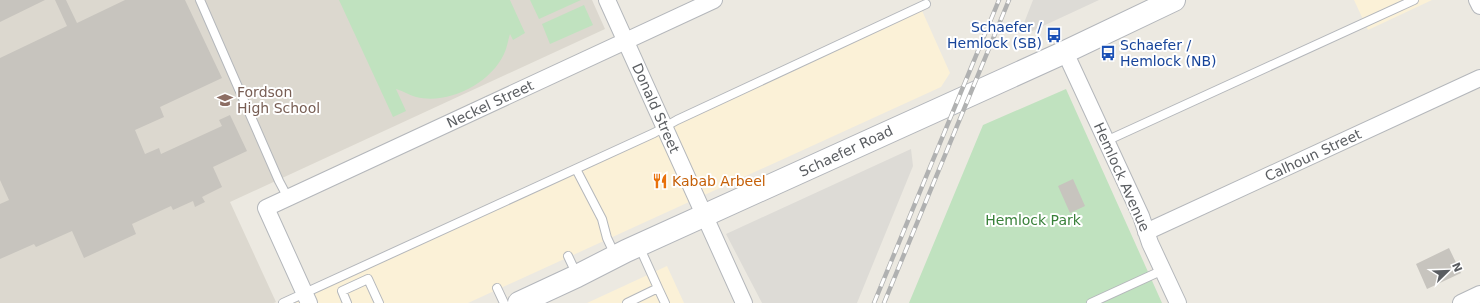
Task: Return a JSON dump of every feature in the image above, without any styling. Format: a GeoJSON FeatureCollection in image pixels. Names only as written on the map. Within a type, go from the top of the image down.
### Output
{"type":"FeatureCollection","features":[{"type":"Feature","properties":{"kind":"main road","name":"Schaefer Road"},"geometry":{"type":"LineString","coordinates":[[519,303],[638,245],[1066,52],[1174,0]]}},
{"type":"Feature","properties":{"kind":"street","name":"Donald Street"},"geometry":{"type":"LineString","coordinates":[[607,0],[744,303]]}},
{"type":"Feature","properties":{"kind":"street","name":"Neckel Street"},"geometry":{"type":"LineString","coordinates":[[306,298],[266,208],[714,0]]}},
{"type":"Feature","properties":{"kind":"street"},"geometry":{"type":"LineString","coordinates":[[1477,0],[1480,6]]}},
{"type":"Feature","properties":{"kind":"street","name":"Hemlock Avenue"},"geometry":{"type":"LineString","coordinates":[[1066,52],[1141,216],[1146,232],[1178,303]]}},
{"type":"Feature","properties":{"kind":"street","name":"Calhoun Street"},"geometry":{"type":"LineString","coordinates":[[1146,232],[1480,78]]}},
{"type":"Feature","properties":{"kind":"street"},"geometry":{"type":"LineString","coordinates":[[1461,303],[1480,294]]}},
{"type":"Feature","properties":{"kind":"lane"},"geometry":{"type":"LineString","coordinates":[[200,0],[272,166],[288,198]]}},
{"type":"Feature","properties":{"kind":"lane"},"geometry":{"type":"LineString","coordinates":[[1106,141],[1414,0]]}},
{"type":"Feature","properties":{"kind":"lane"},"geometry":{"type":"LineString","coordinates":[[283,303],[306,298],[654,133],[677,120],[926,4]]}},
{"type":"Feature","properties":{"kind":"lane"},"geometry":{"type":"LineString","coordinates":[[576,169],[602,219],[607,238],[616,256]]}},
{"type":"Feature","properties":{"kind":"lane"},"geometry":{"type":"LineString","coordinates":[[638,245],[665,303]]}},
{"type":"Feature","properties":{"kind":"lane"},"geometry":{"type":"LineString","coordinates":[[568,256],[577,276]]}},
{"type":"Feature","properties":{"kind":"lane"},"geometry":{"type":"LineString","coordinates":[[1091,303],[1163,270]]}},
{"type":"Feature","properties":{"kind":"lane"},"geometry":{"type":"LineString","coordinates":[[347,303],[342,291],[368,279],[379,303]]}},
{"type":"Feature","properties":{"kind":"lane"},"geometry":{"type":"LineString","coordinates":[[498,288],[504,303]]}},
{"type":"Feature","properties":{"kind":"lane"},"geometry":{"type":"LineString","coordinates":[[627,303],[658,288]]}},
{"type":"Feature","properties":{"kind":"shaded area","name":"Fordson High School"},"geometry":{"type":"Polygon","coordinates":[[[0,0],[592,0],[605,29],[230,202],[276,302],[274,303],[0,303],[0,0]]]}},
{"type":"Feature","properties":{"kind":"shaded area"},"geometry":{"type":"Polygon","coordinates":[[[1033,0],[1099,0],[1028,33],[1024,23],[1033,0]]]}},
{"type":"Feature","properties":{"kind":"shaded area"},"geometry":{"type":"Polygon","coordinates":[[[1354,0],[1432,0],[1368,30],[1354,0]]]}},
{"type":"Feature","properties":{"kind":"shaded area"},"geometry":{"type":"Polygon","coordinates":[[[919,4],[950,73],[941,87],[468,303],[280,303],[919,4]]]}},
{"type":"Feature","properties":{"kind":"shaded area"},"geometry":{"type":"Polygon","coordinates":[[[911,149],[913,166],[857,303],[762,303],[726,234],[911,149]]]}},
{"type":"Feature","properties":{"kind":"shaded area"},"geometry":{"type":"Polygon","coordinates":[[[667,266],[684,303],[587,303],[667,266]]]}},
{"type":"Feature","properties":{"kind":"green space"},"geometry":{"type":"Polygon","coordinates":[[[339,0],[510,0],[525,33],[513,40],[510,34],[505,52],[498,65],[478,83],[467,90],[441,98],[428,99],[416,97],[396,89],[406,111],[393,117],[339,0]]]}},
{"type":"Feature","properties":{"kind":"green space"},"geometry":{"type":"Polygon","coordinates":[[[530,0],[581,0],[539,19],[530,0]]]}},
{"type":"Feature","properties":{"kind":"green space"},"geometry":{"type":"Polygon","coordinates":[[[584,5],[593,25],[550,44],[542,24],[584,5]]]}},
{"type":"Feature","properties":{"kind":"green space","name":"Hemlock Park"},"geometry":{"type":"Polygon","coordinates":[[[1066,89],[1162,303],[909,303],[983,125],[1066,89]]]}},
{"type":"Feature","properties":{"kind":"building"},"geometry":{"type":"Polygon","coordinates":[[[0,0],[45,0],[0,22],[0,0]]]}},
{"type":"Feature","properties":{"kind":"building"},"geometry":{"type":"Polygon","coordinates":[[[55,0],[66,0],[77,23],[125,0],[185,0],[222,78],[160,107],[164,117],[135,130],[145,154],[159,148],[161,154],[222,126],[219,120],[230,115],[247,151],[213,167],[222,187],[202,197],[205,202],[195,207],[193,201],[173,210],[171,206],[132,224],[136,234],[84,258],[72,231],[36,247],[34,244],[0,259],[0,204],[9,200],[0,180],[0,58],[67,26],[55,0]]]}},
{"type":"Feature","properties":{"kind":"building"},"geometry":{"type":"Polygon","coordinates":[[[1073,179],[1085,206],[1070,213],[1058,186],[1073,179]]]}},
{"type":"Feature","properties":{"kind":"building"},"geometry":{"type":"Polygon","coordinates":[[[1449,248],[1461,273],[1427,289],[1416,264],[1449,248]]]}},
{"type":"Feature","properties":{"kind":"railway"},"geometry":{"type":"LineString","coordinates":[[874,303],[999,0]]}},
{"type":"Feature","properties":{"kind":"railway"},"geometry":{"type":"LineString","coordinates":[[884,303],[1009,0]]}},
{"type":"Feature","properties":{"kind":"place","name":"Schaefer / Hemlock (SB)"},"geometry":{"type":"Point","coordinates":[1054,35]}},
{"type":"Feature","properties":{"kind":"place","name":"Schaefer / Hemlock (NB)"},"geometry":{"type":"Point","coordinates":[1108,53]}},
{"type":"Feature","properties":{"kind":"place","name":"Fordson High School"},"geometry":{"type":"Point","coordinates":[225,100]}},
{"type":"Feature","properties":{"kind":"place","name":"Kabab Arbeel"},"geometry":{"type":"Point","coordinates":[660,181]}}]}
